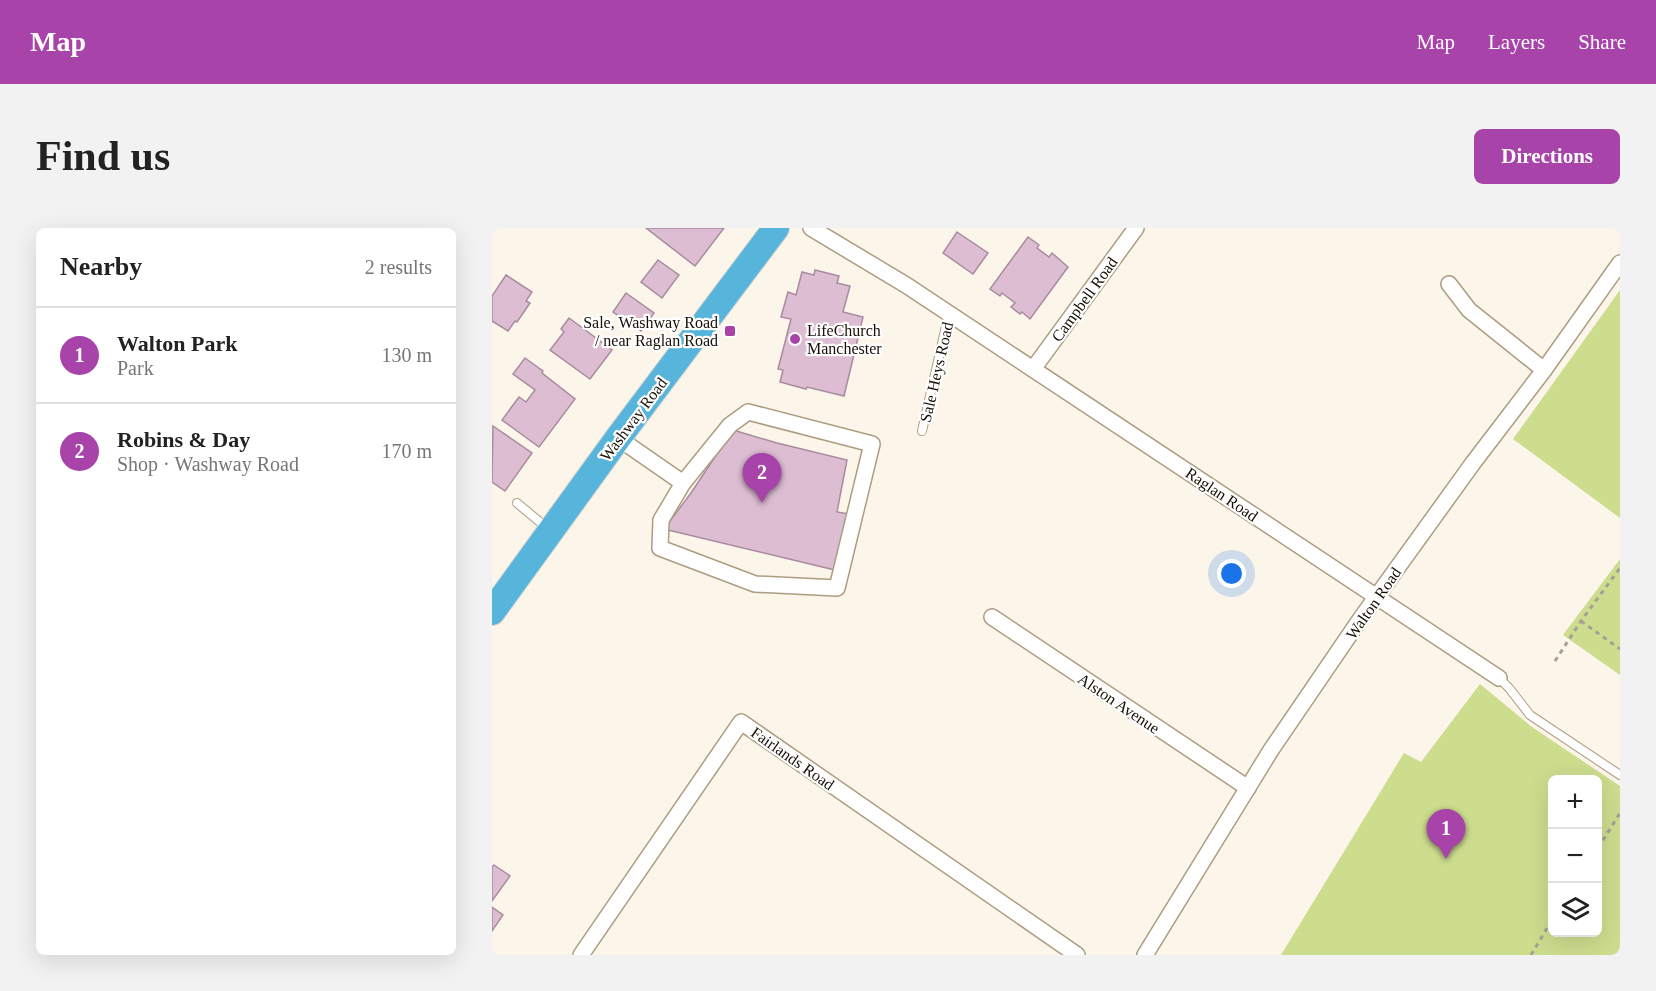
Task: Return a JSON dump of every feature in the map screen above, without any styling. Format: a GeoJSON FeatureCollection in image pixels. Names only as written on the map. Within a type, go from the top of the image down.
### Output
{"type":"FeatureCollection","features":[{"type":"Feature","properties":{"kind":"highway","name":"Washway Road"},"geometry":{"type":"LineString","coordinates":[[492,612],[618,438],[776,228]]}},
{"type":"Feature","properties":{"kind":"street","name":"Raglan Road"},"geometry":{"type":"LineString","coordinates":[[811,228],[894,277],[1499,678]]}},
{"type":"Feature","properties":{"kind":"street","name":"Campbell Road"},"geometry":{"type":"LineString","coordinates":[[1033,369],[1136,228]]}},
{"type":"Feature","properties":{"kind":"street","name":"Walton Road"},"geometry":{"type":"LineString","coordinates":[[1145,955],[1271,750],[1473,463],[1620,263]]}},
{"type":"Feature","properties":{"kind":"street"},"geometry":{"type":"LineString","coordinates":[[1449,284],[1469,310],[1544,369]]}},
{"type":"Feature","properties":{"kind":"street"},"geometry":{"type":"LineString","coordinates":[[748,412],[872,444],[837,588],[755,584],[660,548],[661,520],[682,483],[730,425],[748,412]]}},
{"type":"Feature","properties":{"kind":"street"},"geometry":{"type":"LineString","coordinates":[[618,438],[682,483]]}},
{"type":"Feature","properties":{"kind":"street","name":"Alston Avenue"},"geometry":{"type":"LineString","coordinates":[[992,617],[1248,788]]}},
{"type":"Feature","properties":{"kind":"street","name":"Fairlands Road"},"geometry":{"type":"LineString","coordinates":[[581,955],[741,722],[1077,955]]}},
{"type":"Feature","properties":{"kind":"lane","name":"Sale Heys Road"},"geometry":{"type":"LineString","coordinates":[[922,431],[949,313]]}},
{"type":"Feature","properties":{"kind":"lane"},"geometry":{"type":"LineString","coordinates":[[517,503],[550,531]]}},
{"type":"Feature","properties":{"kind":"lane","name":"Raglan Road"},"geometry":{"type":"LineString","coordinates":[[1499,678],[1530,715],[1620,775]]}},
{"type":"Feature","properties":{"kind":"path"},"geometry":{"type":"LineString","coordinates":[[1555,662],[1581,621],[1620,568]]}},
{"type":"Feature","properties":{"kind":"path"},"geometry":{"type":"LineString","coordinates":[[1581,621],[1620,649]]}},
{"type":"Feature","properties":{"kind":"path"},"geometry":{"type":"LineString","coordinates":[[1602,842],[1620,813]]}},
{"type":"Feature","properties":{"kind":"path"},"geometry":{"type":"LineString","coordinates":[[1531,955],[1548,927]]}},
{"type":"Feature","properties":{"kind":"green space"},"geometry":{"type":"Polygon","coordinates":[[[1620,290],[1620,518],[1513,439],[1620,290]]]}},
{"type":"Feature","properties":{"kind":"green space"},"geometry":{"type":"Polygon","coordinates":[[[1620,559],[1620,675],[1563,635],[1620,559]]]}},
{"type":"Feature","properties":{"kind":"green space"},"geometry":{"type":"Polygon","coordinates":[[[1480,684],[1532,727],[1620,786],[1620,955],[1281,955],[1404,753],[1421,762],[1480,684]]]}},
{"type":"Feature","properties":{"kind":"building"},"geometry":{"type":"Polygon","coordinates":[[[646,228],[724,228],[695,266],[646,228]]]}},
{"type":"Feature","properties":{"kind":"building"},"geometry":{"type":"Polygon","coordinates":[[[957,232],[988,253],[973,274],[943,253],[957,232]]]}},
{"type":"Feature","properties":{"kind":"building"},"geometry":{"type":"Polygon","coordinates":[[[1028,237],[1049,257],[1052,253],[1068,267],[1030,319],[1011,307],[1015,303],[1002,293],[1000,296],[990,289],[1028,237]]]}},
{"type":"Feature","properties":{"kind":"building"},"geometry":{"type":"Polygon","coordinates":[[[658,260],[679,275],[662,298],[641,282],[658,260]]]}},
{"type":"Feature","properties":{"kind":"building"},"geometry":{"type":"Polygon","coordinates":[[[815,270],[839,276],[837,283],[850,286],[843,312],[863,317],[844,396],[780,382],[783,370],[778,369],[791,319],[781,317],[788,292],[796,295],[802,272],[814,275],[815,270]]]}},
{"type":"Feature","properties":{"kind":"building"},"geometry":{"type":"Polygon","coordinates":[[[506,275],[532,292],[526,301],[530,303],[508,331],[492,321],[492,296],[506,275]]]}},
{"type":"Feature","properties":{"kind":"building"},"geometry":{"type":"Polygon","coordinates":[[[626,293],[654,313],[641,331],[613,312],[626,293]]]}},
{"type":"Feature","properties":{"kind":"building"},"geometry":{"type":"Polygon","coordinates":[[[569,318],[612,350],[590,379],[550,350],[564,332],[561,329],[569,318]]]}},
{"type":"Feature","properties":{"kind":"building"},"geometry":{"type":"Polygon","coordinates":[[[525,358],[575,399],[539,447],[502,420],[519,397],[526,402],[535,390],[513,374],[525,358]]]}},
{"type":"Feature","properties":{"kind":"building"},"geometry":{"type":"Polygon","coordinates":[[[493,426],[532,453],[505,491],[492,482],[493,426]]]}},
{"type":"Feature","properties":{"kind":"building"},"geometry":{"type":"Polygon","coordinates":[[[733,430],[847,460],[837,512],[850,514],[835,570],[664,529],[733,430]]]}},
{"type":"Feature","properties":{"kind":"building"},"geometry":{"type":"Polygon","coordinates":[[[494,865],[510,876],[492,901],[492,867],[494,865]]]}},
{"type":"Feature","properties":{"kind":"building"},"geometry":{"type":"Polygon","coordinates":[[[492,907],[503,915],[492,931],[492,907]]]}},
{"type":"Feature","properties":{"kind":"place","name":"Sale, Washway Road / near Raglan Road"},"geometry":{"type":"Point","coordinates":[730,331]}},
{"type":"Feature","properties":{"kind":"place","name":"LifeChurch Manchester"},"geometry":{"type":"Point","coordinates":[795,339]}},
{"type":"Feature","properties":{"kind":"place","name":"Robins & Day"},"geometry":{"type":"Point","coordinates":[762,503]}},
{"type":"Feature","properties":{"kind":"place","name":"Walton Park"},"geometry":{"type":"Point","coordinates":[1446,859]}}]}
